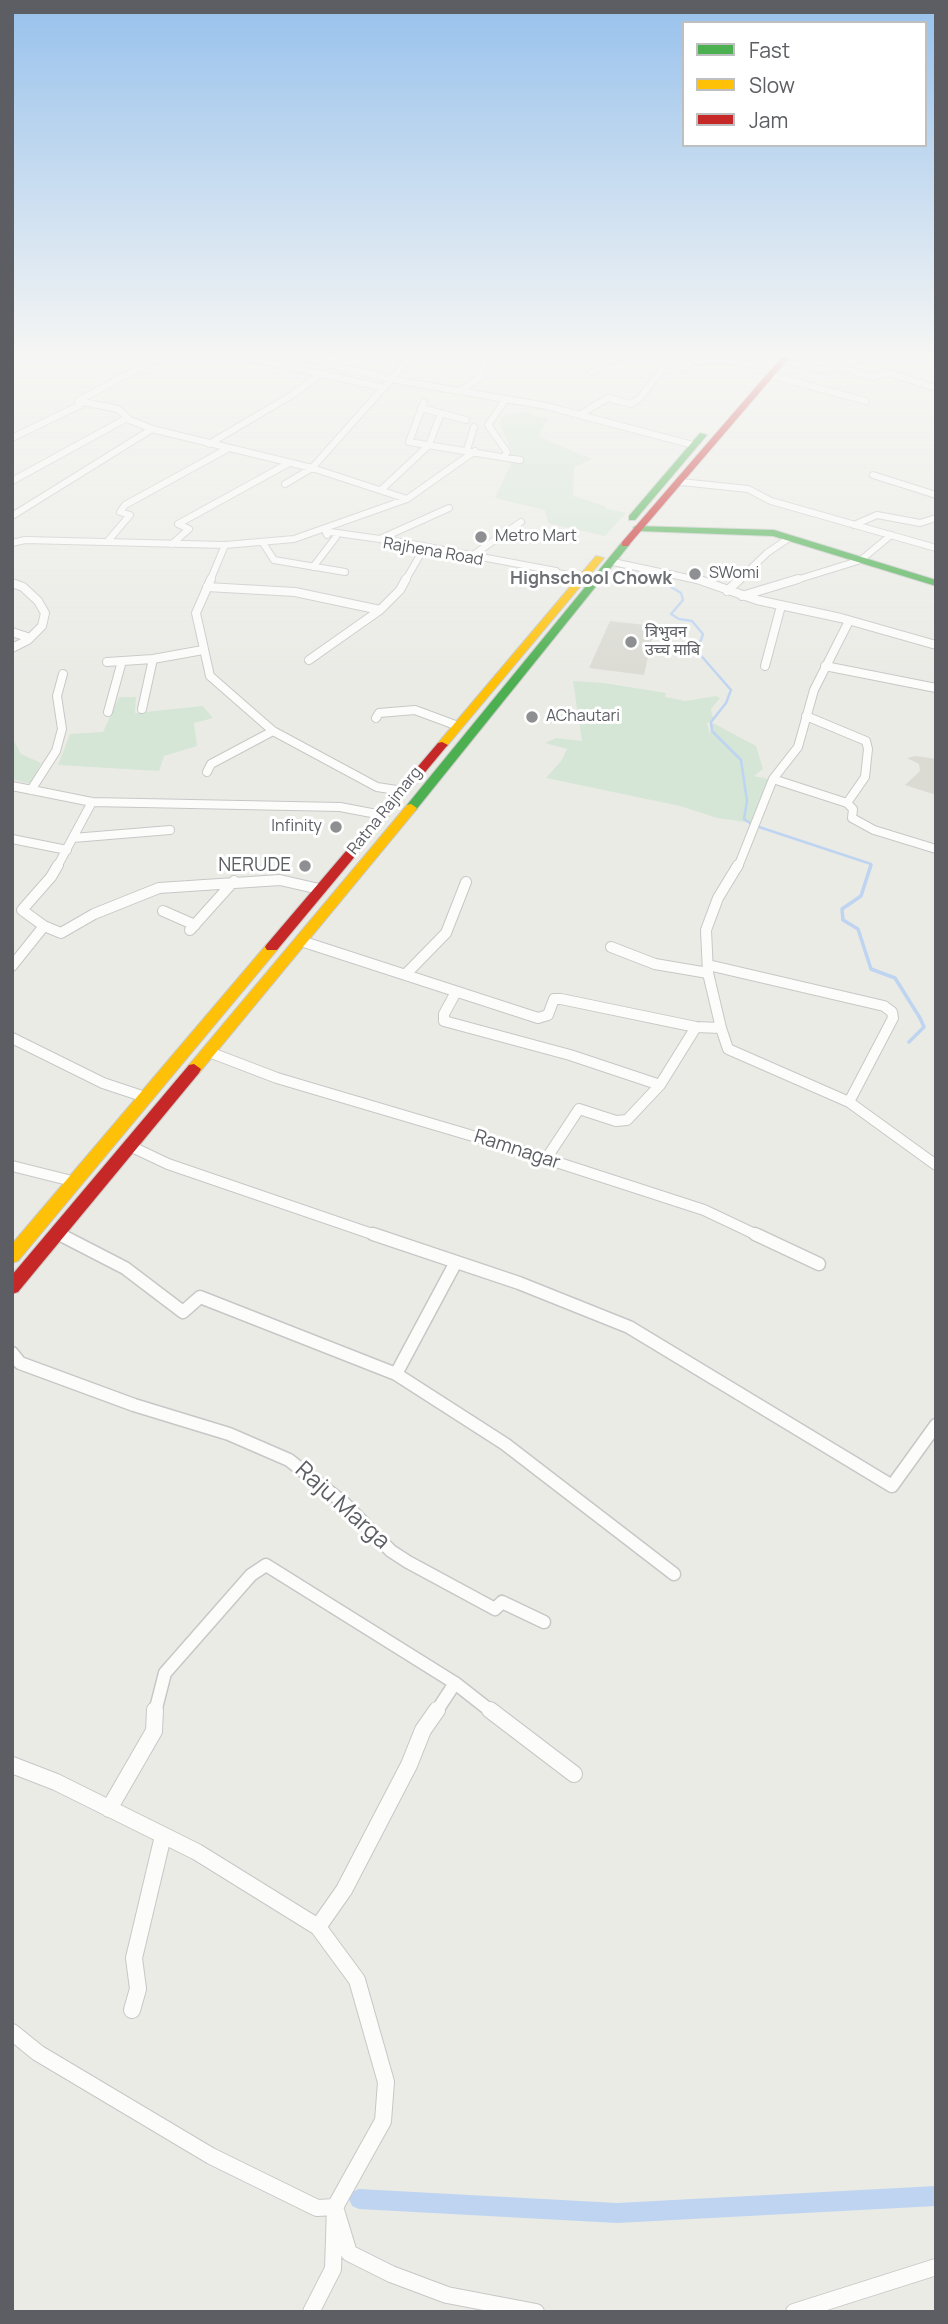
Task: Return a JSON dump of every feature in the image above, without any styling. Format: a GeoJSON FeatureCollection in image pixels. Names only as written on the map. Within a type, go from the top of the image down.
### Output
{"type":"FeatureCollection","features":[{"type":"Feature","properties":{"kind":"main road","name":"Ratna Rajmarg"},"geometry":{"type":"LineString","coordinates":[[12,1256],[675,466]]}},
{"type":"Feature","properties":{"kind":"main road","name":"Ratna Rajmarg"},"geometry":{"type":"LineString","coordinates":[[12,1287],[301,941],[638,528],[693,466]]}},
{"type":"Feature","properties":{"kind":"main road"},"geometry":{"type":"LineString","coordinates":[[638,528],[774,533],[936,583]]}},
{"type":"Feature","properties":{"kind":"street"},"geometry":{"type":"LineString","coordinates":[[12,481],[39,466]]}},
{"type":"Feature","properties":{"kind":"street"},"geometry":{"type":"LineString","coordinates":[[12,516],[92,466]]}},
{"type":"Feature","properties":{"kind":"street"},"geometry":{"type":"LineString","coordinates":[[107,542],[130,514],[120,512],[125,505],[196,466]]}},
{"type":"Feature","properties":{"kind":"street"},"geometry":{"type":"LineString","coordinates":[[172,544],[189,529],[178,524],[283,466]]}},
{"type":"Feature","properties":{"kind":"street"},"geometry":{"type":"LineString","coordinates":[[305,466],[407,499]]}},
{"type":"Feature","properties":{"kind":"street"},"geometry":{"type":"LineString","coordinates":[[381,490],[406,466]]}},
{"type":"Feature","properties":{"kind":"street"},"geometry":{"type":"LineString","coordinates":[[313,567],[327,534],[326,526],[407,499],[450,466]]}},
{"type":"Feature","properties":{"kind":"street"},"geometry":{"type":"LineString","coordinates":[[285,484],[312,468]]}},
{"type":"Feature","properties":{"kind":"street"},"geometry":{"type":"LineString","coordinates":[[873,475],[936,495]]}},
{"type":"Feature","properties":{"kind":"street"},"geometry":{"type":"LineString","coordinates":[[681,482],[748,489],[771,500],[936,548]]}},
{"type":"Feature","properties":{"kind":"street"},"geometry":{"type":"LineString","coordinates":[[380,539],[449,508]]}},
{"type":"Feature","properties":{"kind":"street"},"geometry":{"type":"LineString","coordinates":[[854,525],[877,515],[920,523],[936,518]]}},
{"type":"Feature","properties":{"kind":"street"},"geometry":{"type":"LineString","coordinates":[[478,557],[521,522]]}},
{"type":"Feature","properties":{"kind":"street","name":"Rajhena Road"},"geometry":{"type":"LineString","coordinates":[[12,543],[25,540],[225,545],[327,534],[380,539],[423,550],[478,557]]}},
{"type":"Feature","properties":{"kind":"street","name":"Rajhena Road"},"geometry":{"type":"LineString","coordinates":[[327,534],[478,557],[582,578]]}},
{"type":"Feature","properties":{"kind":"street"},"geometry":{"type":"LineString","coordinates":[[742,596],[860,560],[891,535]]}},
{"type":"Feature","properties":{"kind":"street"},"geometry":{"type":"LineString","coordinates":[[727,591],[767,554],[789,538]]}},
{"type":"Feature","properties":{"kind":"street"},"geometry":{"type":"LineString","coordinates":[[263,543],[274,560],[345,572]]}},
{"type":"Feature","properties":{"kind":"street"},"geometry":{"type":"LineString","coordinates":[[225,545],[197,613],[209,676],[273,731],[377,787],[403,791]]}},
{"type":"Feature","properties":{"kind":"street"},"geometry":{"type":"LineString","coordinates":[[309,660],[380,610],[400,590],[423,550]]}},
{"type":"Feature","properties":{"kind":"street"},"geometry":{"type":"LineString","coordinates":[[612,562],[697,579],[742,596],[936,645]]}},
{"type":"Feature","properties":{"kind":"street"},"geometry":{"type":"LineString","coordinates":[[12,583],[23,587],[38,601],[45,613],[42,626],[30,638],[12,648]]}},
{"type":"Feature","properties":{"kind":"street"},"geometry":{"type":"LineString","coordinates":[[207,587],[295,592],[380,610]]}},
{"type":"Feature","properties":{"kind":"street"},"geometry":{"type":"LineString","coordinates":[[765,666],[781,606]]}},
{"type":"Feature","properties":{"kind":"street"},"geometry":{"type":"LineString","coordinates":[[849,621],[825,666],[806,716],[798,747],[773,779],[733,877],[718,898],[706,930],[708,969],[728,1049],[849,1102],[936,1165]]}},
{"type":"Feature","properties":{"kind":"street"},"geometry":{"type":"LineString","coordinates":[[12,632],[30,638]]}},
{"type":"Feature","properties":{"kind":"street"},"geometry":{"type":"LineString","coordinates":[[107,662],[153,659],[203,650]]}},
{"type":"Feature","properties":{"kind":"street"},"geometry":{"type":"LineString","coordinates":[[142,709],[153,659]]}},
{"type":"Feature","properties":{"kind":"street"},"geometry":{"type":"LineString","coordinates":[[108,712],[122,661]]}},
{"type":"Feature","properties":{"kind":"street"},"geometry":{"type":"LineString","coordinates":[[825,666],[936,688]]}},
{"type":"Feature","properties":{"kind":"street"},"geometry":{"type":"LineString","coordinates":[[31,790],[56,751],[62,729],[57,696],[63,674]]}},
{"type":"Feature","properties":{"kind":"street"},"geometry":{"type":"LineString","coordinates":[[376,718],[379,713],[415,710],[458,726]]}},
{"type":"Feature","properties":{"kind":"street"},"geometry":{"type":"LineString","coordinates":[[806,716],[866,741],[869,749],[865,777],[847,803]]}},
{"type":"Feature","properties":{"kind":"street"},"geometry":{"type":"LineString","coordinates":[[207,772],[211,764],[273,731]]}},
{"type":"Feature","properties":{"kind":"street"},"geometry":{"type":"LineString","coordinates":[[773,779],[847,803],[853,809],[852,818],[856,821],[874,830],[936,849]]}},
{"type":"Feature","properties":{"kind":"street"},"geometry":{"type":"LineString","coordinates":[[12,786],[92,802],[340,807],[382,815]]}},
{"type":"Feature","properties":{"kind":"street"},"geometry":{"type":"LineString","coordinates":[[92,802],[51,877],[22,910],[44,926],[61,933],[93,914],[159,888],[280,880],[319,889]]}},
{"type":"Feature","properties":{"kind":"street"},"geometry":{"type":"LineString","coordinates":[[73,838],[170,830]]}},
{"type":"Feature","properties":{"kind":"street"},"geometry":{"type":"LineString","coordinates":[[12,839],[67,850]]}},
{"type":"Feature","properties":{"kind":"street"},"geometry":{"type":"LineString","coordinates":[[163,911],[192,928],[234,881]]}},
{"type":"Feature","properties":{"kind":"street"},"geometry":{"type":"LineString","coordinates":[[405,975],[446,933],[466,882]]}},
{"type":"Feature","properties":{"kind":"street"},"geometry":{"type":"LineString","coordinates":[[12,966],[44,926]]}},
{"type":"Feature","properties":{"kind":"street"},"geometry":{"type":"LineString","coordinates":[[301,941],[538,1018],[548,1015],[554,999],[561,999],[696,1027],[721,1028]]}},
{"type":"Feature","properties":{"kind":"street"},"geometry":{"type":"LineString","coordinates":[[611,947],[655,964],[708,969],[884,1006],[892,1012],[893,1018],[849,1102]]}},
{"type":"Feature","properties":{"kind":"street"},"geometry":{"type":"LineString","coordinates":[[456,992],[444,1014],[444,1021],[570,1055],[660,1085]]}},
{"type":"Feature","properties":{"kind":"street"},"geometry":{"type":"LineString","coordinates":[[546,1159],[579,1109],[616,1121],[627,1120],[660,1085],[696,1027]]}},
{"type":"Feature","properties":{"kind":"street"},"geometry":{"type":"LineString","coordinates":[[12,1038],[103,1083],[145,1097]]}},
{"type":"Feature","properties":{"kind":"street","name":"Ramnagar"},"geometry":{"type":"LineString","coordinates":[[209,1052],[277,1078],[704,1210],[819,1264]]}},
{"type":"Feature","properties":{"kind":"street"},"geometry":{"type":"LineString","coordinates":[[130,1146],[168,1164],[519,1283],[629,1327],[892,1486],[936,1425]]}},
{"type":"Feature","properties":{"kind":"street"},"geometry":{"type":"LineString","coordinates":[[12,1166],[76,1182]]}},
{"type":"Feature","properties":{"kind":"street"},"geometry":{"type":"LineString","coordinates":[[57,1233],[125,1268],[134,1278],[183,1312],[200,1297],[396,1374],[505,1444],[674,1574]]}},
{"type":"Feature","properties":{"kind":"street"},"geometry":{"type":"LineString","coordinates":[[396,1374],[456,1262]]}},
{"type":"Feature","properties":{"kind":"street","name":"Raju Marga"},"geometry":{"type":"LineString","coordinates":[[12,1353],[20,1363],[134,1405],[229,1434],[289,1460],[345,1504],[391,1551],[408,1562],[495,1609],[502,1602],[544,1622]]}},
{"type":"Feature","properties":{"kind":"street"},"geometry":{"type":"LineString","coordinates":[[109,1809],[154,1731],[155,1706],[165,1673],[251,1575],[266,1565],[455,1683],[574,1774]]}},
{"type":"Feature","properties":{"kind":"street"},"geometry":{"type":"LineString","coordinates":[[317,1927],[344,1890],[409,1765],[423,1730],[455,1683]]}},
{"type":"Feature","properties":{"kind":"street"},"geometry":{"type":"LineString","coordinates":[[12,1765],[56,1783],[197,1852],[317,1927],[357,1980],[386,2082],[383,2121],[335,2207],[333,2269],[311,2312]]}},
{"type":"Feature","properties":{"kind":"street"},"geometry":{"type":"LineString","coordinates":[[132,2010],[138,1989],[134,1958],[163,1836]]}},
{"type":"Feature","properties":{"kind":"street"},"geometry":{"type":"LineString","coordinates":[[12,2032],[38,2053],[211,2156],[317,2208],[335,2207]]}},
{"type":"Feature","properties":{"kind":"street"},"geometry":{"type":"LineString","coordinates":[[335,2207],[349,2253],[391,2274],[447,2295],[536,2312]]}},
{"type":"Feature","properties":{"kind":"street"},"geometry":{"type":"LineString","coordinates":[[794,2312],[936,2267]]}},
{"type":"Feature","properties":{"kind":"shaded area"},"geometry":{"type":"Polygon","coordinates":[[[610,621],[655,626],[644,675],[589,668],[610,621]]]}},
{"type":"Feature","properties":{"kind":"shaded area"},"geometry":{"type":"Polygon","coordinates":[[[916,756],[936,759],[936,795],[905,785],[920,771],[919,764],[907,758],[916,756]]]}},
{"type":"Feature","properties":{"kind":"green space"},"geometry":{"type":"Polygon","coordinates":[[[510,466],[575,466],[573,496],[605,506],[606,509],[626,513],[605,536],[548,523],[545,510],[495,498],[510,466]]]}},
{"type":"Feature","properties":{"kind":"green space"},"geometry":{"type":"Polygon","coordinates":[[[573,681],[666,693],[665,697],[685,701],[716,696],[720,698],[711,709],[714,721],[707,723],[710,734],[713,723],[756,746],[763,769],[754,776],[768,779],[752,823],[717,818],[680,806],[546,778],[561,761],[567,749],[545,743],[556,738],[582,741],[573,681]]]}},
{"type":"Feature","properties":{"kind":"green space"},"geometry":{"type":"Polygon","coordinates":[[[119,697],[136,697],[135,713],[203,706],[213,718],[194,723],[197,746],[164,756],[159,771],[58,765],[70,734],[103,732],[119,697]]]}},
{"type":"Feature","properties":{"kind":"green space"},"geometry":{"type":"Polygon","coordinates":[[[12,737],[21,754],[41,763],[31,784],[12,779],[12,737]]]}},
{"type":"Feature","properties":{"kind":"waterway"},"geometry":{"type":"LineString","coordinates":[[625,570],[670,581]]}},
{"type":"Feature","properties":{"kind":"waterway"},"geometry":{"type":"LineString","coordinates":[[665,579],[670,580],[671,587],[681,593],[683,600],[671,614],[679,619],[692,621],[703,634],[697,651],[731,690],[726,703],[711,722],[712,731],[741,760],[747,801],[744,819],[753,825],[871,864],[870,867]]}},
{"type":"Feature","properties":{"kind":"waterway"},"geometry":{"type":"LineString","coordinates":[[871,865],[861,896],[842,909],[843,920],[858,929],[871,969],[895,978],[920,1018],[924,1027],[909,1042]]}},
{"type":"Feature","properties":{"kind":"waterway"},"geometry":{"type":"LineString","coordinates":[[359,2199],[617,2213],[936,2196]]}},
{"type":"Feature","properties":{"kind":"traffic: fast"},"geometry":{"type":"LineString","coordinates":[[632,518],[676,466]]}},
{"type":"Feature","properties":{"kind":"traffic: fast"},"geometry":{"type":"LineString","coordinates":[[638,528],[774,533],[936,583]]}},
{"type":"Feature","properties":{"kind":"traffic: fast"},"geometry":{"type":"LineString","coordinates":[[411,808],[625,544]]}},
{"type":"Feature","properties":{"kind":"traffic: slow"},"geometry":{"type":"LineString","coordinates":[[442,745],[599,558]]}},
{"type":"Feature","properties":{"kind":"traffic: slow"},"geometry":{"type":"LineString","coordinates":[[194,1069],[411,808]]}},
{"type":"Feature","properties":{"kind":"traffic: slow"},"geometry":{"type":"LineString","coordinates":[[12,1256],[272,947]]}},
{"type":"Feature","properties":{"kind":"traffic: jam"},"geometry":{"type":"LineString","coordinates":[[625,544],[692,466]]}},
{"type":"Feature","properties":{"kind":"traffic: jam"},"geometry":{"type":"LineString","coordinates":[[272,947],[442,745]]}},
{"type":"Feature","properties":{"kind":"traffic: jam"},"geometry":{"type":"LineString","coordinates":[[12,1287],[194,1069]]}},
{"type":"Feature","properties":{"kind":"place","name":"Metro Mart"},"geometry":{"type":"Point","coordinates":[481,537]}},
{"type":"Feature","properties":{"kind":"place","name":"SWomi"},"geometry":{"type":"Point","coordinates":[695,574]}},
{"type":"Feature","properties":{"kind":"place","name":"त्रिभुवन उच्च माबि"},"geometry":{"type":"Point","coordinates":[631,642]}},
{"type":"Feature","properties":{"kind":"place","name":"AChautari"},"geometry":{"type":"Point","coordinates":[532,717]}},
{"type":"Feature","properties":{"kind":"place","name":"Infinity"},"geometry":{"type":"Point","coordinates":[336,827]}},
{"type":"Feature","properties":{"kind":"place","name":"NERUDE"},"geometry":{"type":"Point","coordinates":[305,866]}},
{"type":"Feature","properties":{"kind":"district","name":"Highschool Chowk"},"geometry":{"type":"Point","coordinates":[591,579]}}]}
